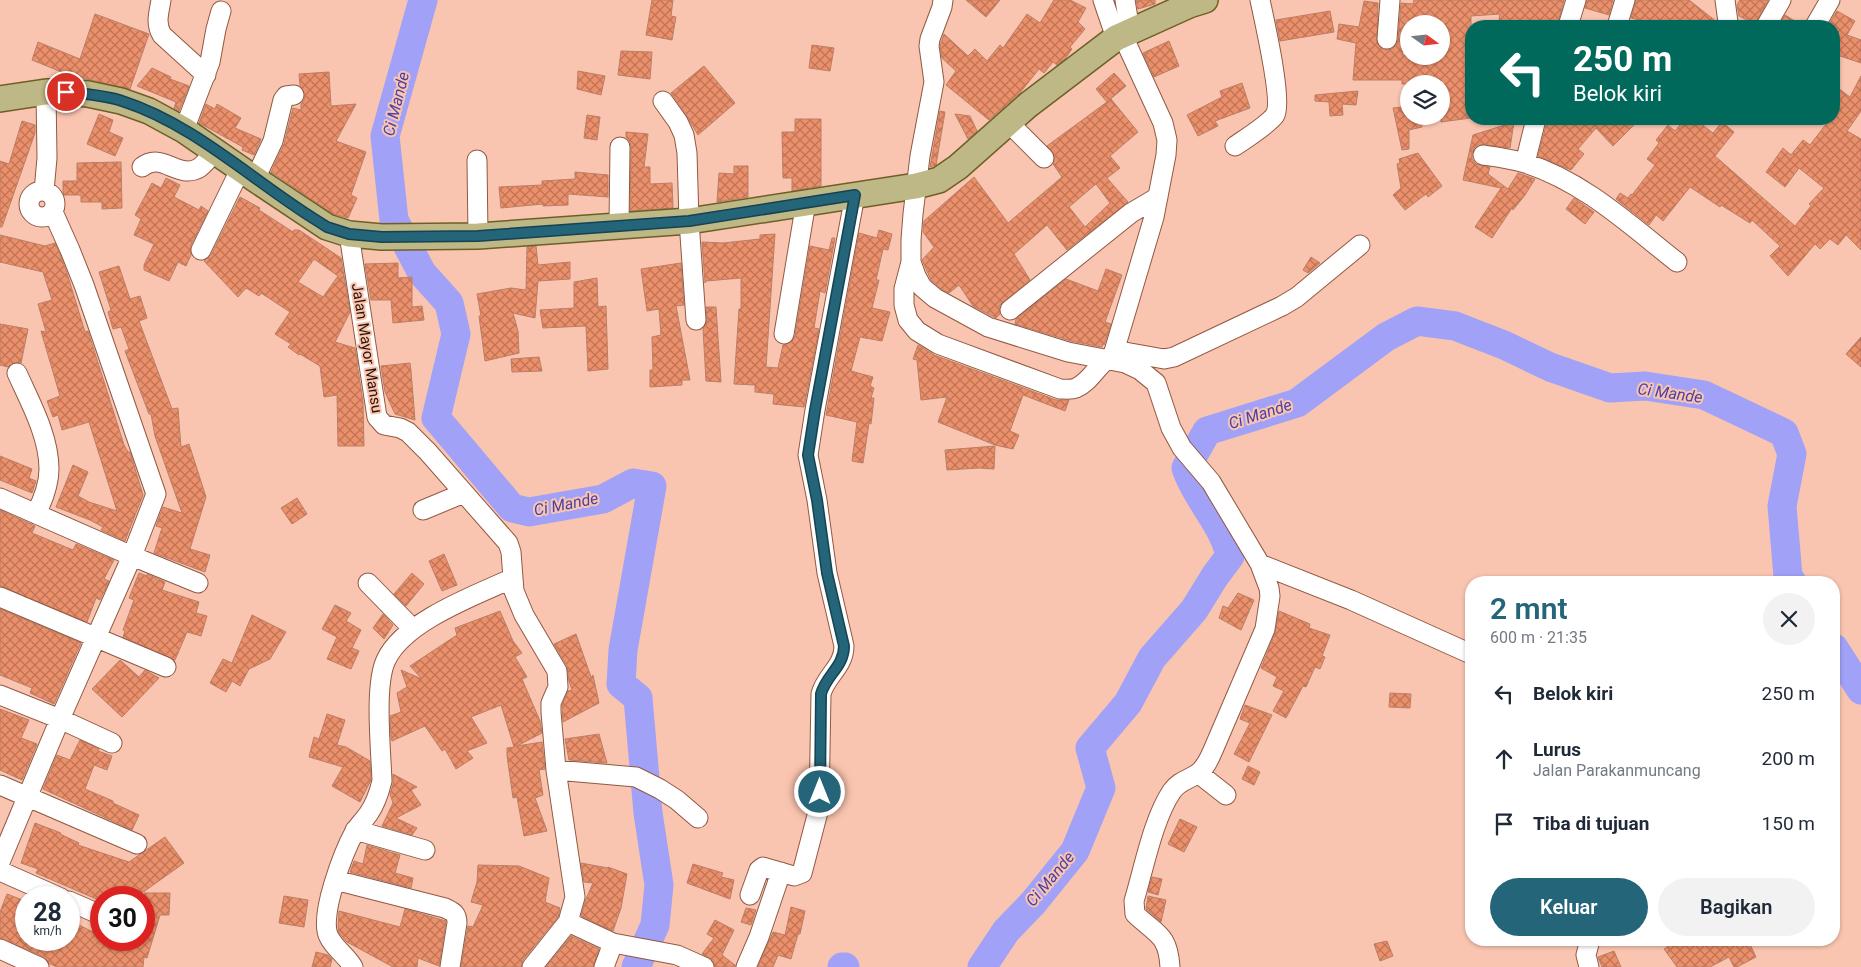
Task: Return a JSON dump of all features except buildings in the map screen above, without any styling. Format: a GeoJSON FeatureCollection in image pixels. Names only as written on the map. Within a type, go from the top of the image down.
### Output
{"type":"FeatureCollection","features":[{"type":"Feature","properties":{"kind":"main road"},"geometry":{"type":"LineString","coordinates":[[0,99],[46,92],[88,94],[121,101],[149,111],[216,150],[327,227],[349,234],[382,237],[478,236],[689,221],[916,186],[939,180],[958,167],[1028,105],[1123,34],[1189,5],[1205,0]]}},
{"type":"Feature","properties":{"kind":"street"},"geometry":{"type":"LineString","coordinates":[[161,0],[157,20],[158,28],[162,35],[206,75]]}},
{"type":"Feature","properties":{"kind":"street"},"geometry":{"type":"LineString","coordinates":[[943,0],[929,46],[934,82],[916,186],[911,262],[904,289],[904,305],[908,320],[917,331],[938,344],[1060,390],[1076,388],[1110,357],[1123,352],[1164,359],[1174,357],[1282,306],[1297,297],[1360,245]]}},
{"type":"Feature","properties":{"kind":"street"},"geometry":{"type":"LineString","coordinates":[[1103,0],[1123,34],[1163,123],[1167,140],[1154,217],[1110,357]]}},
{"type":"Feature","properties":{"kind":"street"},"geometry":{"type":"LineString","coordinates":[[1123,34],[1125,0]]}},
{"type":"Feature","properties":{"kind":"street"},"geometry":{"type":"LineString","coordinates":[[1235,146],[1274,117],[1277,109],[1276,90],[1260,0]]}},
{"type":"Feature","properties":{"kind":"street"},"geometry":{"type":"LineString","coordinates":[[1387,39],[1390,0]]}},
{"type":"Feature","properties":{"kind":"street"},"geometry":{"type":"LineString","coordinates":[[1570,20],[1576,0]]}},
{"type":"Feature","properties":{"kind":"street"},"geometry":{"type":"LineString","coordinates":[[1619,20],[1625,0]]}},
{"type":"Feature","properties":{"kind":"street"},"geometry":{"type":"LineString","coordinates":[[1725,0],[1728,20]]}},
{"type":"Feature","properties":{"kind":"street"},"geometry":{"type":"LineString","coordinates":[[1769,20],[1781,0]]}},
{"type":"Feature","properties":{"kind":"street"},"geometry":{"type":"LineString","coordinates":[[1818,20],[1830,0]]}},
{"type":"Feature","properties":{"kind":"street"},"geometry":{"type":"LineString","coordinates":[[184,130],[206,75],[222,11]]}},
{"type":"Feature","properties":{"kind":"street"},"geometry":{"type":"LineString","coordinates":[[0,862],[60,719],[132,556],[154,502],[155,490],[80,276],[53,212],[54,198],[44,191],[47,158],[46,92]]}},
{"type":"Feature","properties":{"kind":"street"},"geometry":{"type":"LineString","coordinates":[[201,250],[248,174],[273,141],[283,100],[286,96],[294,95]]}},
{"type":"Feature","properties":{"kind":"street"},"geometry":{"type":"LineString","coordinates":[[663,101],[678,122],[684,135],[687,153],[689,221],[696,320]]}},
{"type":"Feature","properties":{"kind":"street"},"geometry":{"type":"LineString","coordinates":[[1009,123],[1044,158]]}},
{"type":"Feature","properties":{"kind":"street"},"geometry":{"type":"LineString","coordinates":[[1525,163],[1534,125]]}},
{"type":"Feature","properties":{"kind":"street"},"geometry":{"type":"LineString","coordinates":[[619,226],[620,147]]}},
{"type":"Feature","properties":{"kind":"street"},"geometry":{"type":"LineString","coordinates":[[142,168],[155,161],[182,170],[194,170],[200,167],[216,150]]}},
{"type":"Feature","properties":{"kind":"street"},"geometry":{"type":"LineString","coordinates":[[1483,155],[1525,163],[1562,178],[1608,207],[1677,262]]}},
{"type":"Feature","properties":{"kind":"street"},"geometry":{"type":"LineString","coordinates":[[477,160],[478,236]]}},
{"type":"Feature","properties":{"kind":"street"},"geometry":{"type":"LineString","coordinates":[[750,895],[759,870],[762,867],[794,876],[799,876],[802,873],[819,808],[821,694],[825,684],[841,663],[844,654],[844,646],[827,573],[817,500],[808,455],[855,195]]}},
{"type":"Feature","properties":{"kind":"street"},"geometry":{"type":"LineString","coordinates":[[1010,310],[1131,213],[1158,197]]}},
{"type":"Feature","properties":{"kind":"street"},"geometry":{"type":"LineString","coordinates":[[784,334],[806,202]]}},
{"type":"Feature","properties":{"kind":"street","name":"Jalan Mayor Mansu"},"geometry":{"type":"LineString","coordinates":[[349,234],[375,410],[380,422],[384,425],[404,429],[414,438],[493,524],[508,543],[511,552],[513,578]]}},
{"type":"Feature","properties":{"kind":"street"},"geometry":{"type":"LineString","coordinates":[[911,262],[922,287],[935,298],[959,312],[997,329],[1068,352],[1110,357],[1140,370],[1156,382],[1171,428],[1182,448],[1202,470],[1260,564],[1267,580],[1270,596],[1265,629],[1207,763],[1198,773],[1180,782],[1172,790],[1166,801],[1157,822],[1134,901],[1135,914],[1148,927],[1159,934],[1167,945],[1170,967]]}},
{"type":"Feature","properties":{"kind":"street"},"geometry":{"type":"LineString","coordinates":[[17,373],[37,420],[46,448],[49,469],[45,493],[36,514]]}},
{"type":"Feature","properties":{"kind":"street"},"geometry":{"type":"LineString","coordinates":[[423,510],[464,493]]}},
{"type":"Feature","properties":{"kind":"street"},"geometry":{"type":"LineString","coordinates":[[0,498],[198,583]]}},
{"type":"Feature","properties":{"kind":"street"},"geometry":{"type":"LineString","coordinates":[[1260,564],[1351,600],[1465,651]]}},
{"type":"Feature","properties":{"kind":"street"},"geometry":{"type":"LineString","coordinates":[[354,967],[329,938],[326,927],[327,912],[335,880],[356,830],[375,805],[382,781],[380,698],[382,675],[386,659],[398,643],[413,629],[444,610],[513,578],[514,591],[524,615],[557,671],[558,686],[551,712],[556,770],[575,897],[568,922],[532,967]]}},
{"type":"Feature","properties":{"kind":"street"},"geometry":{"type":"LineString","coordinates":[[368,583],[413,629]]}},
{"type":"Feature","properties":{"kind":"street"},"geometry":{"type":"LineString","coordinates":[[0,597],[166,668]]}},
{"type":"Feature","properties":{"kind":"street"},"geometry":{"type":"LineString","coordinates":[[0,695],[60,719],[112,743]]}},
{"type":"Feature","properties":{"kind":"street"},"geometry":{"type":"LineString","coordinates":[[556,770],[636,777],[677,800],[698,818]]}},
{"type":"Feature","properties":{"kind":"street"},"geometry":{"type":"LineString","coordinates":[[1198,773],[1226,796]]}},
{"type":"Feature","properties":{"kind":"street"},"geometry":{"type":"LineString","coordinates":[[0,785],[137,844]]}},
{"type":"Feature","properties":{"kind":"street"},"geometry":{"type":"LineString","coordinates":[[356,830],[425,850]]}},
{"type":"Feature","properties":{"kind":"street"},"geometry":{"type":"LineString","coordinates":[[0,871],[34,886]]}},
{"type":"Feature","properties":{"kind":"street"},"geometry":{"type":"LineString","coordinates":[[746,967],[759,937],[781,872]]}},
{"type":"Feature","properties":{"kind":"street"},"geometry":{"type":"LineString","coordinates":[[335,880],[445,908],[455,913],[457,923],[450,967]]}},
{"type":"Feature","properties":{"kind":"street"},"geometry":{"type":"LineString","coordinates":[[568,922],[654,957],[677,955],[704,967]]}},
{"type":"Feature","properties":{"kind":"street"},"geometry":{"type":"LineString","coordinates":[[604,967],[620,944]]}},
{"type":"Feature","properties":{"kind":"street"},"geometry":{"type":"LineString","coordinates":[[1588,946],[1586,955],[1590,967]]}},
{"type":"Feature","properties":{"kind":"street"},"geometry":{"type":"LineString","coordinates":[[0,950],[39,967]]}},
{"type":"Feature","properties":{"kind":"waterway","name":"Ci Mande"},"geometry":{"type":"LineString","coordinates":[[423,0],[385,136],[394,220],[422,273],[449,303],[456,334],[436,418],[512,508],[529,512],[603,499],[633,483],[652,486],[623,650],[621,684],[638,698],[648,813],[659,885],[655,925],[636,967]]}},
{"type":"Feature","properties":{"kind":"waterway","name":"Ci Mande"},"geometry":{"type":"LineString","coordinates":[[982,967],[1006,931],[1033,903],[1075,851],[1101,788],[1090,748],[1128,703],[1152,658],[1194,610],[1230,556],[1222,533],[1196,490],[1186,468],[1207,431],[1297,403],[1386,337],[1417,321],[1455,326],[1504,345],[1550,367],[1610,388],[1645,386],[1704,395],[1784,433],[1792,454],[1782,506],[1788,576]]}},
{"type":"Feature","properties":{"kind":"waterway","name":"Ci Mande"},"geometry":{"type":"LineString","coordinates":[[1840,657],[1861,690]]}},
{"type":"Feature","properties":{"kind":"route"},"geometry":{"type":"LineString","coordinates":[[66,92],[88,94],[121,101],[149,111],[184,130],[327,227],[349,234],[382,237],[478,236],[689,221],[855,195],[808,455],[817,500],[827,573],[844,646],[841,663],[825,684],[821,694],[820,792]]}}]}
